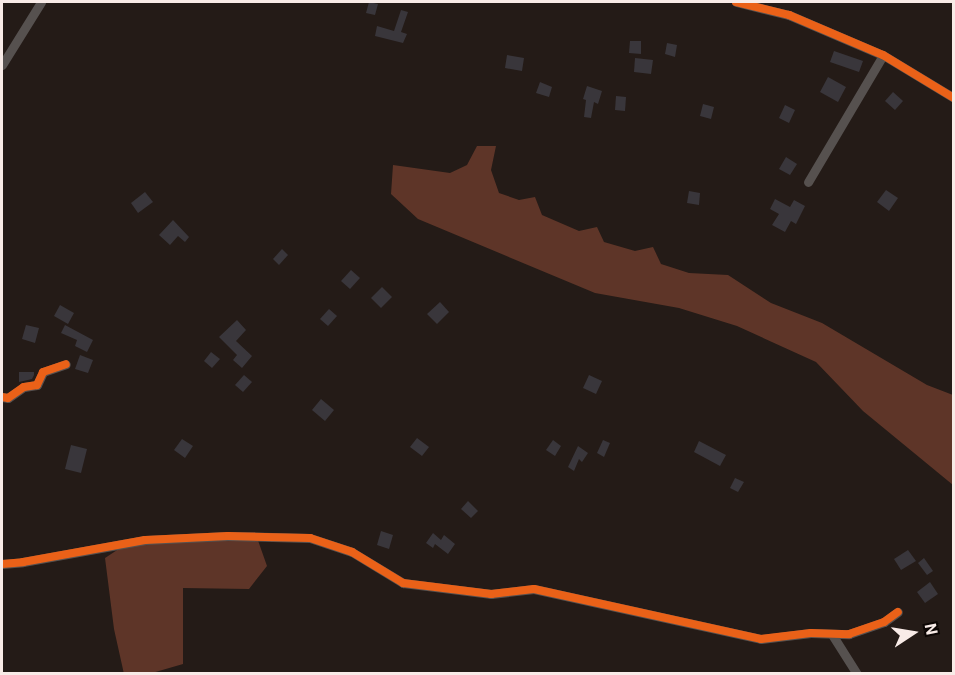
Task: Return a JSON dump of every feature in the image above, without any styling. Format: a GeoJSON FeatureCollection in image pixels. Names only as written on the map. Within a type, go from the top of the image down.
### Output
{"type":"FeatureCollection","features":[{"type":"Feature","properties":{"kind":"street"},"geometry":{"type":"LineString","coordinates":[[2,65],[41,2]]}},
{"type":"Feature","properties":{"kind":"street"},"geometry":{"type":"LineString","coordinates":[[736,2],[789,15],[883,54],[954,98]]}},
{"type":"Feature","properties":{"kind":"street"},"geometry":{"type":"LineString","coordinates":[[808,182],[883,54]]}},
{"type":"Feature","properties":{"kind":"street"},"geometry":{"type":"LineString","coordinates":[[2,398],[8,398],[24,387],[37,385],[43,372],[66,363]]}},
{"type":"Feature","properties":{"kind":"street"},"geometry":{"type":"LineString","coordinates":[[2,564],[145,540],[228,536],[310,538],[352,552],[394,578],[412,585],[490,594],[534,589],[761,639],[811,633],[833,636],[867,629],[884,622],[898,612]]}},
{"type":"Feature","properties":{"kind":"street"},"geometry":{"type":"LineString","coordinates":[[833,636],[857,674]]}},
{"type":"Feature","properties":{"kind":"shaded area"},"geometry":{"type":"Polygon","coordinates":[[[477,146],[496,146],[491,170],[499,193],[519,200],[535,197],[542,215],[579,231],[597,227],[604,242],[635,251],[653,247],[661,264],[689,273],[728,275],[771,303],[822,323],[927,385],[953,395],[953,485],[863,411],[816,362],[737,326],[679,308],[595,293],[418,219],[391,194],[393,165],[450,173],[467,165],[477,146]]]}},
{"type":"Feature","properties":{"kind":"shaded area"},"geometry":{"type":"Polygon","coordinates":[[[255,532],[267,566],[249,589],[183,588],[183,664],[152,673],[124,674],[114,629],[105,558],[137,537],[255,532]]]}},
{"type":"Feature","properties":{"kind":"building"},"geometry":{"type":"Polygon","coordinates":[[[369,2],[378,4],[375,15],[366,13],[369,2]]]}},
{"type":"Feature","properties":{"kind":"building"},"geometry":{"type":"Polygon","coordinates":[[[401,10],[408,12],[401,32],[407,34],[403,43],[375,36],[377,26],[394,31],[401,10]]]}},
{"type":"Feature","properties":{"kind":"building"},"geometry":{"type":"Polygon","coordinates":[[[630,41],[641,41],[641,54],[629,53],[630,41]]]}},
{"type":"Feature","properties":{"kind":"building"},"geometry":{"type":"Polygon","coordinates":[[[667,43],[677,45],[675,57],[665,54],[667,43]]]}},
{"type":"Feature","properties":{"kind":"building"},"geometry":{"type":"Polygon","coordinates":[[[834,51],[863,61],[859,72],[830,62],[834,51]]]}},
{"type":"Feature","properties":{"kind":"building"},"geometry":{"type":"Polygon","coordinates":[[[507,55],[524,58],[522,71],[505,68],[507,55]]]}},
{"type":"Feature","properties":{"kind":"building"},"geometry":{"type":"Polygon","coordinates":[[[635,58],[653,60],[651,74],[634,72],[635,58]]]}},
{"type":"Feature","properties":{"kind":"building"},"geometry":{"type":"Polygon","coordinates":[[[828,77],[846,87],[838,102],[820,92],[828,77]]]}},
{"type":"Feature","properties":{"kind":"building"},"geometry":{"type":"Polygon","coordinates":[[[540,82],[552,87],[549,97],[536,93],[540,82]]]}},
{"type":"Feature","properties":{"kind":"building"},"geometry":{"type":"Polygon","coordinates":[[[587,86],[602,91],[598,104],[594,102],[591,118],[584,117],[586,100],[583,99],[587,86]]]}},
{"type":"Feature","properties":{"kind":"building"},"geometry":{"type":"Polygon","coordinates":[[[893,92],[903,101],[895,110],[885,101],[893,92]]]}},
{"type":"Feature","properties":{"kind":"building"},"geometry":{"type":"Polygon","coordinates":[[[616,96],[626,97],[625,111],[615,110],[616,96]]]}},
{"type":"Feature","properties":{"kind":"building"},"geometry":{"type":"Polygon","coordinates":[[[703,104],[714,107],[711,119],[700,116],[703,104]]]}},
{"type":"Feature","properties":{"kind":"building"},"geometry":{"type":"Polygon","coordinates":[[[785,105],[795,110],[789,123],[779,118],[785,105]]]}},
{"type":"Feature","properties":{"kind":"building"},"geometry":{"type":"Polygon","coordinates":[[[786,157],[797,164],[790,175],[779,169],[786,157]]]}},
{"type":"Feature","properties":{"kind":"building"},"geometry":{"type":"Polygon","coordinates":[[[886,190],[898,198],[889,211],[877,202],[886,190]]]}},
{"type":"Feature","properties":{"kind":"building"},"geometry":{"type":"Polygon","coordinates":[[[689,191],[700,193],[699,205],[687,203],[689,191]]]}},
{"type":"Feature","properties":{"kind":"building"},"geometry":{"type":"Polygon","coordinates":[[[145,192],[153,202],[138,213],[131,203],[145,192]]]}},
{"type":"Feature","properties":{"kind":"building"},"geometry":{"type":"Polygon","coordinates":[[[775,199],[790,207],[794,200],[805,206],[796,224],[791,221],[785,232],[772,225],[779,214],[770,209],[775,199]]]}},
{"type":"Feature","properties":{"kind":"building"},"geometry":{"type":"Polygon","coordinates":[[[173,220],[189,237],[185,242],[178,236],[170,245],[159,235],[173,220]]]}},
{"type":"Feature","properties":{"kind":"building"},"geometry":{"type":"Polygon","coordinates":[[[282,249],[288,255],[279,265],[273,259],[282,249]]]}},
{"type":"Feature","properties":{"kind":"building"},"geometry":{"type":"Polygon","coordinates":[[[351,270],[360,278],[350,289],[341,281],[351,270]]]}},
{"type":"Feature","properties":{"kind":"building"},"geometry":{"type":"Polygon","coordinates":[[[382,287],[392,297],[381,308],[371,298],[382,287]]]}},
{"type":"Feature","properties":{"kind":"building"},"geometry":{"type":"Polygon","coordinates":[[[440,302],[449,312],[437,324],[427,314],[440,302]]]}},
{"type":"Feature","properties":{"kind":"building"},"geometry":{"type":"Polygon","coordinates":[[[60,305],[74,313],[68,324],[54,316],[60,305]]]}},
{"type":"Feature","properties":{"kind":"building"},"geometry":{"type":"Polygon","coordinates":[[[329,309],[337,316],[328,326],[320,319],[329,309]]]}},
{"type":"Feature","properties":{"kind":"building"},"geometry":{"type":"Polygon","coordinates":[[[237,320],[246,330],[236,341],[252,356],[242,368],[233,360],[237,355],[219,337],[237,320]]]}},
{"type":"Feature","properties":{"kind":"building"},"geometry":{"type":"Polygon","coordinates":[[[26,325],[39,328],[35,343],[22,339],[26,325]]]}},
{"type":"Feature","properties":{"kind":"building"},"geometry":{"type":"Polygon","coordinates":[[[65,325],[93,340],[87,352],[75,346],[77,340],[61,333],[65,325]]]}},
{"type":"Feature","properties":{"kind":"building"},"geometry":{"type":"Polygon","coordinates":[[[211,352],[220,359],[212,368],[204,361],[211,352]]]}},
{"type":"Feature","properties":{"kind":"building"},"geometry":{"type":"Polygon","coordinates":[[[80,355],[93,360],[88,373],[75,369],[80,355]]]}},
{"type":"Feature","properties":{"kind":"building"},"geometry":{"type":"Polygon","coordinates":[[[19,372],[34,372],[34,375],[32,379],[19,382],[19,372]]]}},
{"type":"Feature","properties":{"kind":"building"},"geometry":{"type":"Polygon","coordinates":[[[244,375],[252,382],[243,392],[235,385],[244,375]]]}},
{"type":"Feature","properties":{"kind":"building"},"geometry":{"type":"Polygon","coordinates":[[[589,375],[602,381],[596,394],[583,388],[589,375]]]}},
{"type":"Feature","properties":{"kind":"building"},"geometry":{"type":"Polygon","coordinates":[[[321,399],[334,410],[325,421],[312,410],[321,399]]]}},
{"type":"Feature","properties":{"kind":"building"},"geometry":{"type":"Polygon","coordinates":[[[417,438],[429,447],[422,456],[410,447],[417,438]]]}},
{"type":"Feature","properties":{"kind":"building"},"geometry":{"type":"Polygon","coordinates":[[[182,439],[193,446],[185,458],[174,450],[182,439]]]}},
{"type":"Feature","properties":{"kind":"building"},"geometry":{"type":"Polygon","coordinates":[[[553,440],[561,446],[555,456],[546,450],[553,440]]]}},
{"type":"Feature","properties":{"kind":"building"},"geometry":{"type":"Polygon","coordinates":[[[603,440],[610,443],[604,457],[597,453],[603,440]]]}},
{"type":"Feature","properties":{"kind":"building"},"geometry":{"type":"Polygon","coordinates":[[[699,441],[726,455],[720,466],[694,452],[699,441]]]}},
{"type":"Feature","properties":{"kind":"building"},"geometry":{"type":"Polygon","coordinates":[[[71,445],[87,449],[81,473],[65,469],[71,445]]]}},
{"type":"Feature","properties":{"kind":"building"},"geometry":{"type":"Polygon","coordinates":[[[578,446],[588,453],[582,462],[579,459],[574,471],[568,467],[578,446]]]}},
{"type":"Feature","properties":{"kind":"building"},"geometry":{"type":"Polygon","coordinates":[[[735,478],[744,482],[738,492],[730,488],[735,478]]]}},
{"type":"Feature","properties":{"kind":"building"},"geometry":{"type":"Polygon","coordinates":[[[468,501],[478,511],[471,518],[461,509],[468,501]]]}},
{"type":"Feature","properties":{"kind":"building"},"geometry":{"type":"Polygon","coordinates":[[[381,531],[393,535],[389,549],[377,545],[381,531]]]}},
{"type":"Feature","properties":{"kind":"building"},"geometry":{"type":"Polygon","coordinates":[[[433,533],[441,540],[444,535],[455,544],[448,554],[435,544],[433,548],[426,543],[433,533]]]}},
{"type":"Feature","properties":{"kind":"building"},"geometry":{"type":"Polygon","coordinates":[[[908,550],[916,561],[901,570],[894,559],[908,550]]]}},
{"type":"Feature","properties":{"kind":"building"},"geometry":{"type":"Polygon","coordinates":[[[924,558],[933,571],[927,575],[918,563],[924,558]]]}},
{"type":"Feature","properties":{"kind":"building"},"geometry":{"type":"Polygon","coordinates":[[[930,582],[938,594],[925,603],[917,592],[930,582]]]}},
{"type":"Feature","properties":{"kind":"cycle path"},"geometry":{"type":"LineString","coordinates":[[736,2],[789,15],[883,55],[954,98]]}},
{"type":"Feature","properties":{"kind":"cycle path"},"geometry":{"type":"LineString","coordinates":[[2,397],[8,398],[24,387],[37,385],[43,372],[66,364]]}},
{"type":"Feature","properties":{"kind":"cycle path"},"geometry":{"type":"LineString","coordinates":[[2,564],[145,540],[228,536],[310,538],[352,552],[403,583],[491,594],[534,589],[761,639],[811,633],[849,634],[884,622],[898,612]]}}]}
